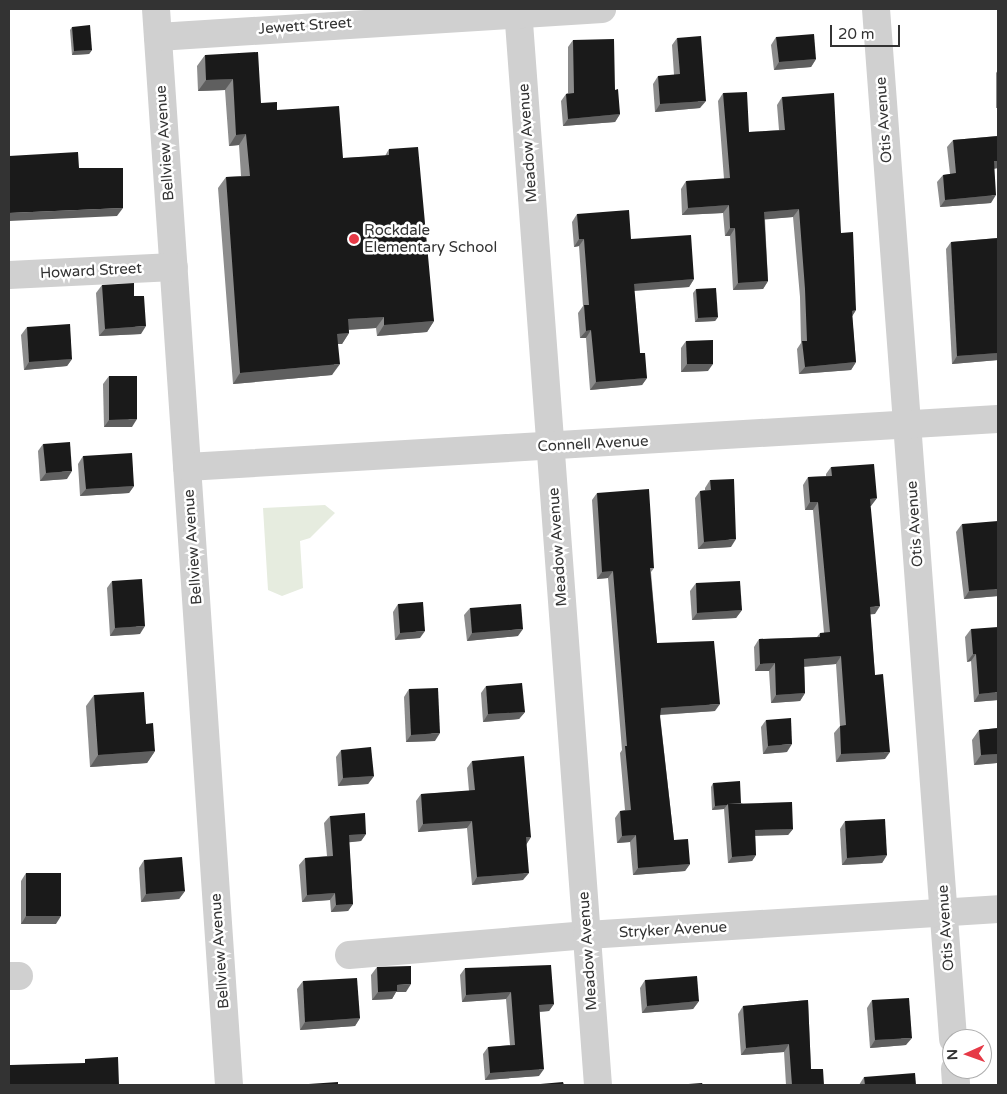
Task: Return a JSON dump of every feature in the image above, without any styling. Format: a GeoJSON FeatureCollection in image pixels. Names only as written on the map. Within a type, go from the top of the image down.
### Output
{"type":"FeatureCollection","features":[{"type":"Feature","properties":{"kind":"street","name":"Bellview Avenue"},"geometry":{"type":"LineString","coordinates":[[156,9],[229,1085]]}},
{"type":"Feature","properties":{"kind":"street","name":"Jewett Street"},"geometry":{"type":"LineString","coordinates":[[158,37],[341,23],[602,9]]}},
{"type":"Feature","properties":{"kind":"street","name":"Otis Avenue"},"geometry":{"type":"LineString","coordinates":[[876,9],[946,912],[952,1029]]}},
{"type":"Feature","properties":{"kind":"street","name":"Meadow Avenue"},"geometry":{"type":"LineString","coordinates":[[519,12],[598,1085]]}},
{"type":"Feature","properties":{"kind":"street","name":"Howard Street"},"geometry":{"type":"LineString","coordinates":[[9,275],[174,267]]}},
{"type":"Feature","properties":{"kind":"street","name":"Connell Avenue"},"geometry":{"type":"LineString","coordinates":[[187,467],[998,419]]}},
{"type":"Feature","properties":{"kind":"street","name":"Stryker Avenue"},"geometry":{"type":"LineString","coordinates":[[349,955],[587,935],[998,909]]}},
{"type":"Feature","properties":{"kind":"shaded area"},"geometry":{"type":"Polygon","coordinates":[[[325,505],[335,513],[310,538],[300,541],[303,588],[282,596],[268,590],[263,508],[325,505]]]}},
{"type":"Feature","properties":{"kind":"building"},"geometry":{"type":"Polygon","coordinates":[[[90,25],[92,50],[74,51],[72,27],[90,25]]]}},
{"type":"Feature","properties":{"kind":"building"},"geometry":{"type":"Polygon","coordinates":[[[814,34],[816,59],[779,62],[776,37],[814,34]]]}},
{"type":"Feature","properties":{"kind":"building"},"geometry":{"type":"Polygon","coordinates":[[[701,36],[706,101],[660,104],[658,76],[680,74],[677,38],[701,36]]]}},
{"type":"Feature","properties":{"kind":"building"},"geometry":{"type":"Polygon","coordinates":[[[614,39],[615,90],[618,89],[620,114],[568,119],[566,94],[574,93],[573,40],[614,39]]]}},
{"type":"Feature","properties":{"kind":"building","name":"Rockdale Elementary School"},"geometry":{"type":"Polygon","coordinates":[[[258,52],[261,103],[277,102],[277,110],[339,106],[343,158],[389,155],[389,149],[418,147],[434,321],[384,325],[384,317],[348,319],[349,333],[337,334],[340,364],[240,373],[226,177],[250,176],[246,134],[236,135],[233,79],[206,80],[205,55],[258,52]]]}},
{"type":"Feature","properties":{"kind":"building"},"geometry":{"type":"Polygon","coordinates":[[[747,92],[749,132],[785,130],[782,97],[834,93],[841,233],[853,232],[856,310],[852,311],[856,362],[805,367],[802,341],[807,341],[799,209],[764,212],[768,281],[738,283],[735,228],[730,228],[729,205],[688,208],[686,181],[730,178],[723,93],[747,92]]]}},
{"type":"Feature","properties":{"kind":"building"},"geometry":{"type":"Polygon","coordinates":[[[998,136],[998,161],[994,161],[996,195],[945,200],[943,175],[956,173],[953,140],[998,136]]]}},
{"type":"Feature","properties":{"kind":"building"},"geometry":{"type":"Polygon","coordinates":[[[78,152],[79,168],[123,168],[123,208],[9,213],[9,156],[78,152]]]}},
{"type":"Feature","properties":{"kind":"building"},"geometry":{"type":"Polygon","coordinates":[[[629,210],[631,239],[691,235],[694,279],[634,284],[640,353],[645,353],[647,378],[596,382],[591,330],[586,331],[584,305],[589,305],[584,239],[579,239],[577,214],[629,210]]]}},
{"type":"Feature","properties":{"kind":"building"},"geometry":{"type":"Polygon","coordinates":[[[998,238],[998,353],[957,356],[951,242],[998,238]]]}},
{"type":"Feature","properties":{"kind":"building"},"geometry":{"type":"Polygon","coordinates":[[[134,283],[134,296],[144,296],[146,326],[105,329],[102,285],[134,283]]]}},
{"type":"Feature","properties":{"kind":"building"},"geometry":{"type":"Polygon","coordinates":[[[716,288],[718,317],[698,318],[696,289],[716,288]]]}},
{"type":"Feature","properties":{"kind":"building"},"geometry":{"type":"Polygon","coordinates":[[[70,324],[72,359],[29,362],[27,327],[70,324]]]}},
{"type":"Feature","properties":{"kind":"building"},"geometry":{"type":"Polygon","coordinates":[[[713,340],[713,364],[687,364],[686,341],[713,340]]]}},
{"type":"Feature","properties":{"kind":"building"},"geometry":{"type":"Polygon","coordinates":[[[109,376],[137,376],[137,419],[109,420],[109,376]]]}},
{"type":"Feature","properties":{"kind":"building"},"geometry":{"type":"Polygon","coordinates":[[[70,442],[72,471],[46,473],[43,444],[70,442]]]}},
{"type":"Feature","properties":{"kind":"building"},"geometry":{"type":"Polygon","coordinates":[[[132,453],[134,486],[86,489],[83,456],[132,453]]]}},
{"type":"Feature","properties":{"kind":"building"},"geometry":{"type":"Polygon","coordinates":[[[874,464],[877,498],[870,499],[880,606],[870,607],[875,675],[883,674],[890,752],[841,754],[840,726],[846,725],[841,656],[804,659],[805,693],[776,695],[775,663],[760,664],[759,639],[820,637],[820,633],[830,632],[818,502],[810,502],[808,477],[832,476],[831,467],[874,464]]]}},
{"type":"Feature","properties":{"kind":"building"},"geometry":{"type":"Polygon","coordinates":[[[734,479],[736,539],[704,542],[700,491],[711,490],[710,480],[734,479]]]}},
{"type":"Feature","properties":{"kind":"building"},"geometry":{"type":"Polygon","coordinates":[[[649,489],[654,568],[650,568],[657,643],[714,641],[720,704],[661,708],[660,717],[674,840],[688,839],[690,864],[638,868],[636,835],[622,836],[620,811],[631,810],[625,746],[627,746],[613,571],[602,572],[597,493],[649,489]]]}},
{"type":"Feature","properties":{"kind":"building"},"geometry":{"type":"Polygon","coordinates":[[[998,521],[998,589],[969,591],[962,524],[998,521]]]}},
{"type":"Feature","properties":{"kind":"building"},"geometry":{"type":"Polygon","coordinates":[[[142,579],[145,626],[115,628],[112,581],[142,579]]]}},
{"type":"Feature","properties":{"kind":"building"},"geometry":{"type":"Polygon","coordinates":[[[740,581],[742,610],[697,613],[696,583],[740,581]]]}},
{"type":"Feature","properties":{"kind":"building"},"geometry":{"type":"Polygon","coordinates":[[[423,602],[425,631],[400,633],[398,604],[423,602]]]}},
{"type":"Feature","properties":{"kind":"building"},"geometry":{"type":"Polygon","coordinates":[[[521,604],[523,629],[472,633],[470,608],[521,604]]]}},
{"type":"Feature","properties":{"kind":"building"},"geometry":{"type":"Polygon","coordinates":[[[998,627],[998,692],[979,694],[976,654],[973,654],[971,629],[998,627]]]}},
{"type":"Feature","properties":{"kind":"building"},"geometry":{"type":"Polygon","coordinates":[[[522,683],[525,712],[488,714],[486,686],[522,683]]]}},
{"type":"Feature","properties":{"kind":"building"},"geometry":{"type":"Polygon","coordinates":[[[438,688],[440,733],[411,735],[409,689],[438,688]]]}},
{"type":"Feature","properties":{"kind":"building"},"geometry":{"type":"Polygon","coordinates":[[[144,692],[146,724],[153,723],[155,751],[98,755],[94,695],[144,692]]]}},
{"type":"Feature","properties":{"kind":"building"},"geometry":{"type":"Polygon","coordinates":[[[791,718],[792,744],[768,746],[766,720],[791,718]]]}},
{"type":"Feature","properties":{"kind":"building"},"geometry":{"type":"Polygon","coordinates":[[[998,728],[998,754],[981,755],[979,730],[998,728]]]}},
{"type":"Feature","properties":{"kind":"building"},"geometry":{"type":"Polygon","coordinates":[[[371,747],[374,776],[343,778],[341,750],[371,747]]]}},
{"type":"Feature","properties":{"kind":"building"},"geometry":{"type":"Polygon","coordinates":[[[524,756],[531,837],[526,837],[529,873],[477,877],[472,821],[423,824],[421,794],[475,790],[472,761],[524,756]]]}},
{"type":"Feature","properties":{"kind":"building"},"geometry":{"type":"Polygon","coordinates":[[[740,781],[741,803],[715,806],[713,783],[740,781]]]}},
{"type":"Feature","properties":{"kind":"building"},"geometry":{"type":"Polygon","coordinates":[[[792,802],[793,829],[755,830],[756,855],[732,857],[728,804],[792,802]]]}},
{"type":"Feature","properties":{"kind":"building"},"geometry":{"type":"Polygon","coordinates":[[[365,813],[366,834],[349,835],[353,904],[336,905],[335,893],[307,895],[305,858],[333,856],[330,816],[365,813]]]}},
{"type":"Feature","properties":{"kind":"building"},"geometry":{"type":"Polygon","coordinates":[[[885,819],[887,855],[847,858],[845,821],[885,819]]]}},
{"type":"Feature","properties":{"kind":"building"},"geometry":{"type":"Polygon","coordinates":[[[182,857],[185,891],[146,894],[144,860],[182,857]]]}},
{"type":"Feature","properties":{"kind":"building"},"geometry":{"type":"Polygon","coordinates":[[[26,873],[61,873],[61,916],[26,916],[26,873]]]}},
{"type":"Feature","properties":{"kind":"building"},"geometry":{"type":"Polygon","coordinates":[[[551,965],[554,1004],[539,1005],[544,1069],[490,1073],[488,1047],[515,1045],[511,992],[466,995],[465,968],[551,965]]]}},
{"type":"Feature","properties":{"kind":"building"},"geometry":{"type":"Polygon","coordinates":[[[411,966],[411,984],[397,985],[397,991],[378,992],[377,967],[411,966]]]}},
{"type":"Feature","properties":{"kind":"building"},"geometry":{"type":"Polygon","coordinates":[[[697,976],[699,1001],[647,1006],[645,980],[697,976]]]}},
{"type":"Feature","properties":{"kind":"building"},"geometry":{"type":"Polygon","coordinates":[[[357,978],[360,1018],[305,1022],[303,981],[357,978]]]}},
{"type":"Feature","properties":{"kind":"building"},"geometry":{"type":"Polygon","coordinates":[[[909,998],[912,1038],[875,1040],[872,1000],[909,998]]]}},
{"type":"Feature","properties":{"kind":"building"},"geometry":{"type":"Polygon","coordinates":[[[808,1000],[811,1069],[823,1069],[824,1085],[792,1085],[789,1044],[746,1048],[743,1006],[808,1000]]]}},
{"type":"Feature","properties":{"kind":"building"},"geometry":{"type":"Polygon","coordinates":[[[9,1047],[10,1065],[85,1063],[85,1059],[118,1057],[119,1085],[9,1085],[9,1047]]]}},
{"type":"Feature","properties":{"kind":"building"},"geometry":{"type":"Polygon","coordinates":[[[915,1073],[916,1085],[865,1085],[864,1077],[915,1073]]]}},
{"type":"Feature","properties":{"kind":"building"},"geometry":{"type":"Polygon","coordinates":[[[338,1082],[338,1085],[294,1085],[338,1082]]]}},
{"type":"Feature","properties":{"kind":"building"},"geometry":{"type":"Polygon","coordinates":[[[563,1082],[564,1085],[529,1085],[563,1082]]]}},
{"type":"Feature","properties":{"kind":"building"},"geometry":{"type":"Polygon","coordinates":[[[702,1083],[703,1085],[675,1085],[702,1083]]]}},
{"type":"Feature","properties":{"kind":"place","name":"Rockdale Elementary School"},"geometry":{"type":"Point","coordinates":[354,239]}}]}
